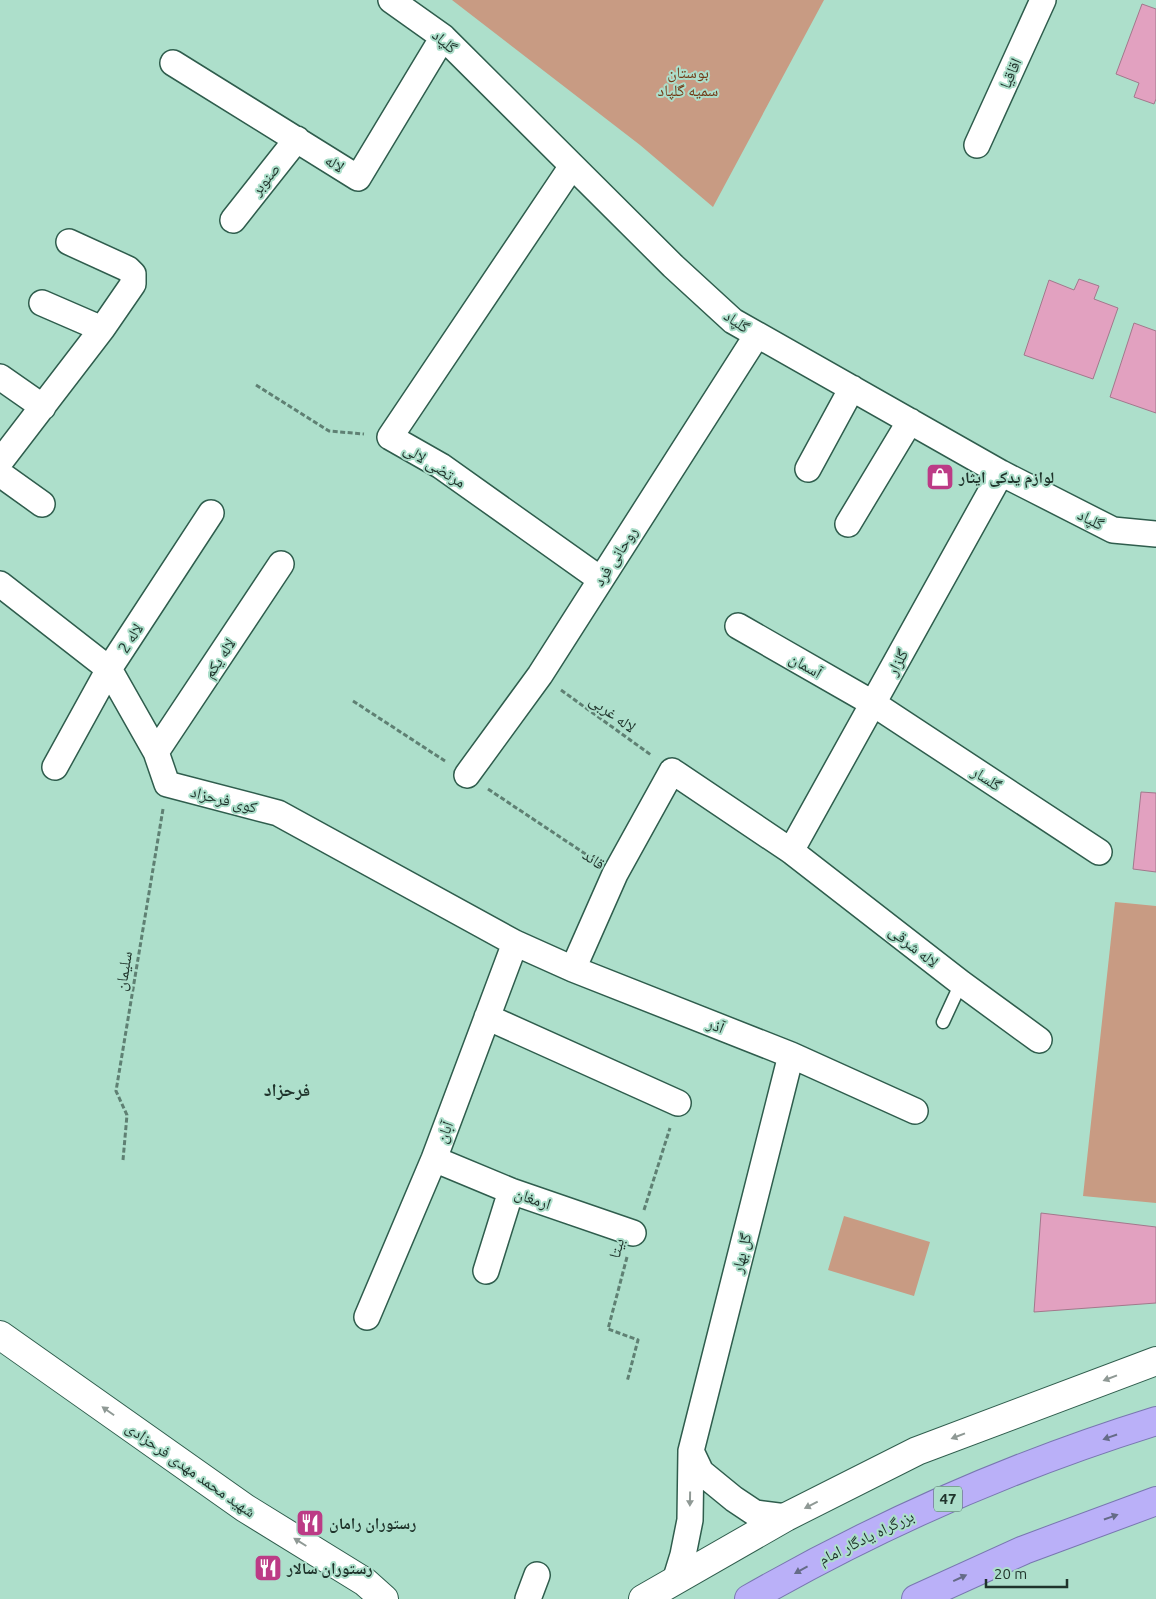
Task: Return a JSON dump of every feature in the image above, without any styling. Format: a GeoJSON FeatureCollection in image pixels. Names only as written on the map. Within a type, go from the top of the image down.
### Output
{"type":"FeatureCollection","features":[{"type":"Feature","properties":{"kind":"highway","name":"بزرگراه یادگار امام"},"geometry":{"type":"LineString","coordinates":[[749,1599],[836,1550],[1001,1474],[1156,1421]]}},
{"type":"Feature","properties":{"kind":"highway"},"geometry":{"type":"LineString","coordinates":[[916,1599],[1024,1550],[1156,1501]]}},
{"type":"Feature","properties":{"kind":"street","name":"گلپاد"},"geometry":{"type":"LineString","coordinates":[[391,0],[443,36],[572,166],[733,321],[1001,473],[1112,530],[1156,534]]}},
{"type":"Feature","properties":{"kind":"street","name":"اقاقیا"},"geometry":{"type":"LineString","coordinates":[[977,145],[1043,0]]}},
{"type":"Feature","properties":{"kind":"street","name":"لاله"},"geometry":{"type":"LineString","coordinates":[[173,63],[358,178],[443,36]]}},
{"type":"Feature","properties":{"kind":"street","name":"صنوبر"},"geometry":{"type":"LineString","coordinates":[[232,220],[297,139]]}},
{"type":"Feature","properties":{"kind":"street"},"geometry":{"type":"LineString","coordinates":[[390,437],[572,166]]}},
{"type":"Feature","properties":{"kind":"street"},"geometry":{"type":"LineString","coordinates":[[0,462],[102,329],[133,284],[133,274],[128,269],[69,242]]}},
{"type":"Feature","properties":{"kind":"street"},"geometry":{"type":"LineString","coordinates":[[42,303],[102,329]]}},
{"type":"Feature","properties":{"kind":"street","name":"روحانی فرد"},"geometry":{"type":"LineString","coordinates":[[467,775],[540,675],[757,335]]}},
{"type":"Feature","properties":{"kind":"street"},"geometry":{"type":"LineString","coordinates":[[0,377],[42,408]]}},
{"type":"Feature","properties":{"kind":"street"},"geometry":{"type":"LineString","coordinates":[[808,468],[852,388]]}},
{"type":"Feature","properties":{"kind":"street"},"geometry":{"type":"LineString","coordinates":[[848,524],[910,421]]}},
{"type":"Feature","properties":{"kind":"street","name":"مرتضی لالی"},"geometry":{"type":"LineString","coordinates":[[390,437],[441,466],[600,579]]}},
{"type":"Feature","properties":{"kind":"street","name":"گلزار"},"geometry":{"type":"LineString","coordinates":[[791,851],[1001,473]]}},
{"type":"Feature","properties":{"kind":"street"},"geometry":{"type":"LineString","coordinates":[[0,474],[42,504]]}},
{"type":"Feature","properties":{"kind":"street","name":"لاله 2"},"geometry":{"type":"LineString","coordinates":[[55,767],[109,669],[211,513]]}},
{"type":"Feature","properties":{"kind":"street","name":"لاله یکم"},"geometry":{"type":"LineString","coordinates":[[156,752],[282,564]]}},
{"type":"Feature","properties":{"kind":"street"},"geometry":{"type":"LineString","coordinates":[[0,584],[109,669],[156,752],[167,784]]}},
{"type":"Feature","properties":{"kind":"street","name":"آسمان"},"geometry":{"type":"LineString","coordinates":[[738,626],[874,704]]}},
{"type":"Feature","properties":{"kind":"street","name":"گلسار"},"geometry":{"type":"LineString","coordinates":[[874,704],[1100,852]]}},
{"type":"Feature","properties":{"kind":"street"},"geometry":{"type":"LineString","coordinates":[[672,770],[791,851]]}},
{"type":"Feature","properties":{"kind":"street","name":"قائد"},"geometry":{"type":"LineString","coordinates":[[615,874],[672,770]]}},
{"type":"Feature","properties":{"kind":"street","name":"کوی فرحزاد"},"geometry":{"type":"LineString","coordinates":[[167,784],[278,813],[515,943]]}},
{"type":"Feature","properties":{"kind":"street","name":"لاله شرقی"},"geometry":{"type":"LineString","coordinates":[[791,851],[961,983],[1038,1040]]}},
{"type":"Feature","properties":{"kind":"street"},"geometry":{"type":"LineString","coordinates":[[573,969],[615,874]]}},
{"type":"Feature","properties":{"kind":"street","name":"آذر"},"geometry":{"type":"LineString","coordinates":[[515,943],[573,969],[791,1055],[915,1111]]}},
{"type":"Feature","properties":{"kind":"street","name":"آبان"},"geometry":{"type":"LineString","coordinates":[[367,1318],[434,1159],[515,943]]}},
{"type":"Feature","properties":{"kind":"street"},"geometry":{"type":"LineString","coordinates":[[488,1017],[678,1103]]}},
{"type":"Feature","properties":{"kind":"street","name":"گل بهار"},"geometry":{"type":"LineString","coordinates":[[675,1580],[683,1555],[690,1520],[691,1451],[791,1055]]}},
{"type":"Feature","properties":{"kind":"street","name":"ارمغان"},"geometry":{"type":"LineString","coordinates":[[434,1159],[511,1191],[633,1233]]}},
{"type":"Feature","properties":{"kind":"street"},"geometry":{"type":"LineString","coordinates":[[486,1271],[511,1191]]}},
{"type":"Feature","properties":{"kind":"street","name":"شهید محمد مهدی فرحزادی"},"geometry":{"type":"LineString","coordinates":[[0,1335],[245,1508],[364,1582],[384,1599]]}},
{"type":"Feature","properties":{"kind":"street"},"geometry":{"type":"LineString","coordinates":[[643,1599],[786,1517],[917,1451],[1156,1361]]}},
{"type":"Feature","properties":{"kind":"street"},"geometry":{"type":"LineString","coordinates":[[691,1451],[701,1472],[754,1513],[786,1517]]}},
{"type":"Feature","properties":{"kind":"street"},"geometry":{"type":"LineString","coordinates":[[528,1599],[537,1575]]}},
{"type":"Feature","properties":{"kind":"lane"},"geometry":{"type":"LineString","coordinates":[[943,1022],[961,983]]}},
{"type":"Feature","properties":{"kind":"path","name":"مرتضی لالی"},"geometry":{"type":"LineString","coordinates":[[256,384],[329,431],[390,437]]}},
{"type":"Feature","properties":{"kind":"path","name":"لاله غربی"},"geometry":{"type":"LineString","coordinates":[[540,675],[672,770]]}},
{"type":"Feature","properties":{"kind":"path","name":"قائد"},"geometry":{"type":"LineString","coordinates":[[353,701],[615,874]]}},
{"type":"Feature","properties":{"kind":"path","name":"سلیمان"},"geometry":{"type":"LineString","coordinates":[[123,1160],[127,1115],[116,1091],[167,784]]}},
{"type":"Feature","properties":{"kind":"path","name":"بیتا"},"geometry":{"type":"LineString","coordinates":[[627,1382],[638,1340],[608,1329],[633,1233],[639,1226],[678,1103]]}},
{"type":"Feature","properties":{"kind":"green space","name":"بوستان سمیه گلپاد"},"geometry":{"type":"Polygon","coordinates":[[[452,0],[824,0],[713,207],[640,145],[452,0]]]}},
{"type":"Feature","properties":{"kind":"green space"},"geometry":{"type":"Polygon","coordinates":[[[1115,902],[1156,906],[1156,1203],[1083,1196],[1115,902]]]}},
{"type":"Feature","properties":{"kind":"green space"},"geometry":{"type":"Polygon","coordinates":[[[844,1216],[930,1242],[914,1296],[828,1270],[844,1216]]]}},
{"type":"Feature","properties":{"kind":"building"},"geometry":{"type":"Polygon","coordinates":[[[1142,4],[1156,9],[1156,99],[1154,104],[1134,97],[1139,83],[1116,74],[1142,4]]]}},
{"type":"Feature","properties":{"kind":"building"},"geometry":{"type":"Polygon","coordinates":[[[1079,279],[1099,286],[1094,299],[1118,308],[1093,379],[1024,355],[1049,280],[1074,290],[1079,279]]]}},
{"type":"Feature","properties":{"kind":"building"},"geometry":{"type":"Polygon","coordinates":[[[1134,323],[1156,331],[1156,413],[1110,397],[1134,323]]]}},
{"type":"Feature","properties":{"kind":"building"},"geometry":{"type":"Polygon","coordinates":[[[1141,792],[1156,793],[1156,872],[1133,869],[1141,792]]]}},
{"type":"Feature","properties":{"kind":"building"},"geometry":{"type":"Polygon","coordinates":[[[1041,1213],[1156,1227],[1156,1303],[1034,1312],[1041,1213]]]}},
{"type":"Feature","properties":{"kind":"place","name":"لوازم یدکی ایثار"},"geometry":{"type":"Point","coordinates":[940,477]}},
{"type":"Feature","properties":{"kind":"place","name":"رستوران رامان"},"geometry":{"type":"Point","coordinates":[310,1523]}},
{"type":"Feature","properties":{"kind":"place","name":"رستوران سالار"},"geometry":{"type":"Point","coordinates":[268,1568]}},
{"type":"Feature","properties":{"kind":"district","name":"فرحزاد"},"geometry":{"type":"Point","coordinates":[287,1090]}}]}
